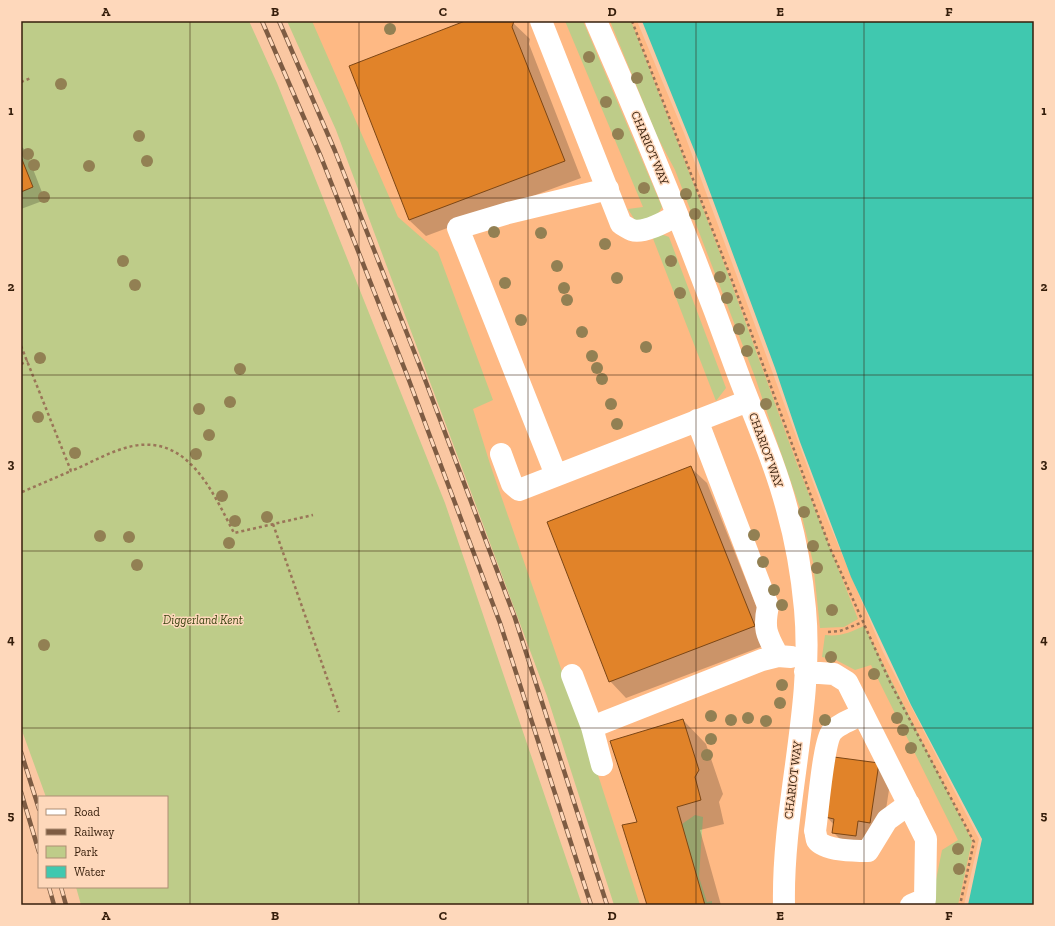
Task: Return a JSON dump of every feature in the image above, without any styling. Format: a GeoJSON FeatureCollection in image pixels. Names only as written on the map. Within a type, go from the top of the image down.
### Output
{"type":"FeatureCollection","features":[{"type":"Feature","properties":{"kind":"street"},"geometry":{"type":"LineString","coordinates":[[542,21],[621,224],[633,231],[662,224],[677,215]]}},
{"type":"Feature","properties":{"kind":"street","name":"CHARIOT WAY"},"geometry":{"type":"LineString","coordinates":[[596,21],[677,215],[771,459],[787,509],[796,550],[805,610],[806,665],[787,831],[784,905]]}},
{"type":"Feature","properties":{"kind":"street"},"geometry":{"type":"LineString","coordinates":[[556,475],[458,228],[508,213],[608,189]]}},
{"type":"Feature","properties":{"kind":"street"},"geometry":{"type":"LineString","coordinates":[[501,454],[512,484],[519,490],[748,401]]}},
{"type":"Feature","properties":{"kind":"street"},"geometry":{"type":"LineString","coordinates":[[697,420],[768,606],[765,622],[769,639],[778,656]]}},
{"type":"Feature","properties":{"kind":"street"},"geometry":{"type":"LineString","coordinates":[[592,727],[762,660],[778,656],[834,674],[847,682],[926,839],[925,899],[911,905]]}},
{"type":"Feature","properties":{"kind":"street"},"geometry":{"type":"LineString","coordinates":[[572,675],[592,727],[602,765]]}},
{"type":"Feature","properties":{"kind":"street"},"geometry":{"type":"LineString","coordinates":[[863,714],[847,722],[831,733],[815,831],[817,840],[824,846],[854,851],[868,851],[887,820],[909,804]]}},
{"type":"Feature","properties":{"kind":"path"},"geometry":{"type":"LineString","coordinates":[[632,21],[733,283],[830,548],[890,682],[974,842],[960,905]]}},
{"type":"Feature","properties":{"kind":"path"},"geometry":{"type":"LineString","coordinates":[[21,82],[31,78]]}},
{"type":"Feature","properties":{"kind":"path"},"geometry":{"type":"LineString","coordinates":[[21,346],[71,471]]}},
{"type":"Feature","properties":{"kind":"path"},"geometry":{"type":"LineString","coordinates":[[21,364],[28,361]]}},
{"type":"Feature","properties":{"kind":"path"},"geometry":{"type":"LineString","coordinates":[[22,492],[123,449],[135,446],[166,448],[186,458],[194,466],[210,488],[234,533],[313,515]]}},
{"type":"Feature","properties":{"kind":"path"},"geometry":{"type":"LineString","coordinates":[[273,524],[339,712]]}},
{"type":"Feature","properties":{"kind":"path"},"geometry":{"type":"LineString","coordinates":[[805,632],[840,631],[863,622]]}},
{"type":"Feature","properties":{"kind":"shaded area"},"geometry":{"type":"Polygon","coordinates":[[[297,21],[637,21],[684,133],[823,509],[883,652],[979,839],[964,905],[625,905],[297,21]]]}},
{"type":"Feature","properties":{"kind":"green space","name":"Diggerland Kent"},"geometry":{"type":"Polygon","coordinates":[[[21,21],[249,21],[277,83],[445,503],[582,905],[81,905],[76,888],[168,888],[168,796],[46,796],[21,728],[21,21]]]}},
{"type":"Feature","properties":{"kind":"green space"},"geometry":{"type":"Polygon","coordinates":[[[287,21],[312,21],[398,217],[438,252],[493,400],[473,409],[490,464],[600,781],[640,905],[614,905],[547,696],[336,130],[287,21]]]}},
{"type":"Feature","properties":{"kind":"green space"},"geometry":{"type":"Polygon","coordinates":[[[565,21],[583,21],[662,207],[655,219],[636,222],[628,209],[643,207],[565,21]]]}},
{"type":"Feature","properties":{"kind":"green space"},"geometry":{"type":"Polygon","coordinates":[[[610,21],[631,21],[728,274],[797,464],[858,619],[844,627],[820,628],[813,562],[800,508],[755,377],[675,170],[657,136],[610,21]]]}},
{"type":"Feature","properties":{"kind":"green space"},"geometry":{"type":"Polygon","coordinates":[[[661,234],[669,237],[726,388],[716,401],[652,236],[661,234]]]}},
{"type":"Feature","properties":{"kind":"green space"},"geometry":{"type":"Polygon","coordinates":[[[864,626],[972,841],[958,905],[931,905],[942,850],[958,840],[871,665],[855,670],[836,660],[822,657],[825,635],[841,635],[864,626]]]}},
{"type":"Feature","properties":{"kind":"green space"},"geometry":{"type":"Polygon","coordinates":[[[695,815],[703,817],[699,877],[707,902],[712,901],[712,905],[703,905],[682,824],[695,815]]]}},
{"type":"Feature","properties":{"kind":"water"},"geometry":{"type":"Polygon","coordinates":[[[642,21],[1034,21],[1034,905],[968,905],[982,839],[911,705],[851,577],[800,442],[775,368],[697,157],[642,21]]]}},
{"type":"Feature","properties":{"kind":"building"},"geometry":{"type":"Polygon","coordinates":[[[465,21],[514,21],[512,27],[565,161],[409,220],[349,66],[465,21]]]}},
{"type":"Feature","properties":{"kind":"building"},"geometry":{"type":"Polygon","coordinates":[[[21,157],[33,187],[21,192],[21,157]]]}},
{"type":"Feature","properties":{"kind":"building"},"geometry":{"type":"Polygon","coordinates":[[[691,466],[755,626],[609,682],[547,522],[691,466]]]}},
{"type":"Feature","properties":{"kind":"building"},"geometry":{"type":"Polygon","coordinates":[[[683,719],[699,770],[695,777],[701,800],[677,807],[705,905],[647,905],[622,825],[637,822],[610,741],[683,719]]]}},
{"type":"Feature","properties":{"kind":"building"},"geometry":{"type":"Polygon","coordinates":[[[834,757],[879,763],[870,823],[858,821],[856,836],[832,833],[834,819],[825,817],[834,757]]]}},
{"type":"Feature","properties":{"kind":"railway"},"geometry":{"type":"LineString","coordinates":[[262,21],[321,157],[407,375],[500,623],[591,905]]}},
{"type":"Feature","properties":{"kind":"railway"},"geometry":{"type":"LineString","coordinates":[[279,21],[335,151],[421,369],[515,618],[607,905]]}},
{"type":"Feature","properties":{"kind":"railway"},"geometry":{"type":"LineString","coordinates":[[21,752],[38,806]]}},
{"type":"Feature","properties":{"kind":"railway"},"geometry":{"type":"LineString","coordinates":[[21,792],[38,849]]}},
{"type":"Feature","properties":{"kind":"railway"},"geometry":{"type":"LineString","coordinates":[[49,888],[54,905]]}},
{"type":"Feature","properties":{"kind":"railway"},"geometry":{"type":"LineString","coordinates":[[61,888],[66,905]]}}]}
